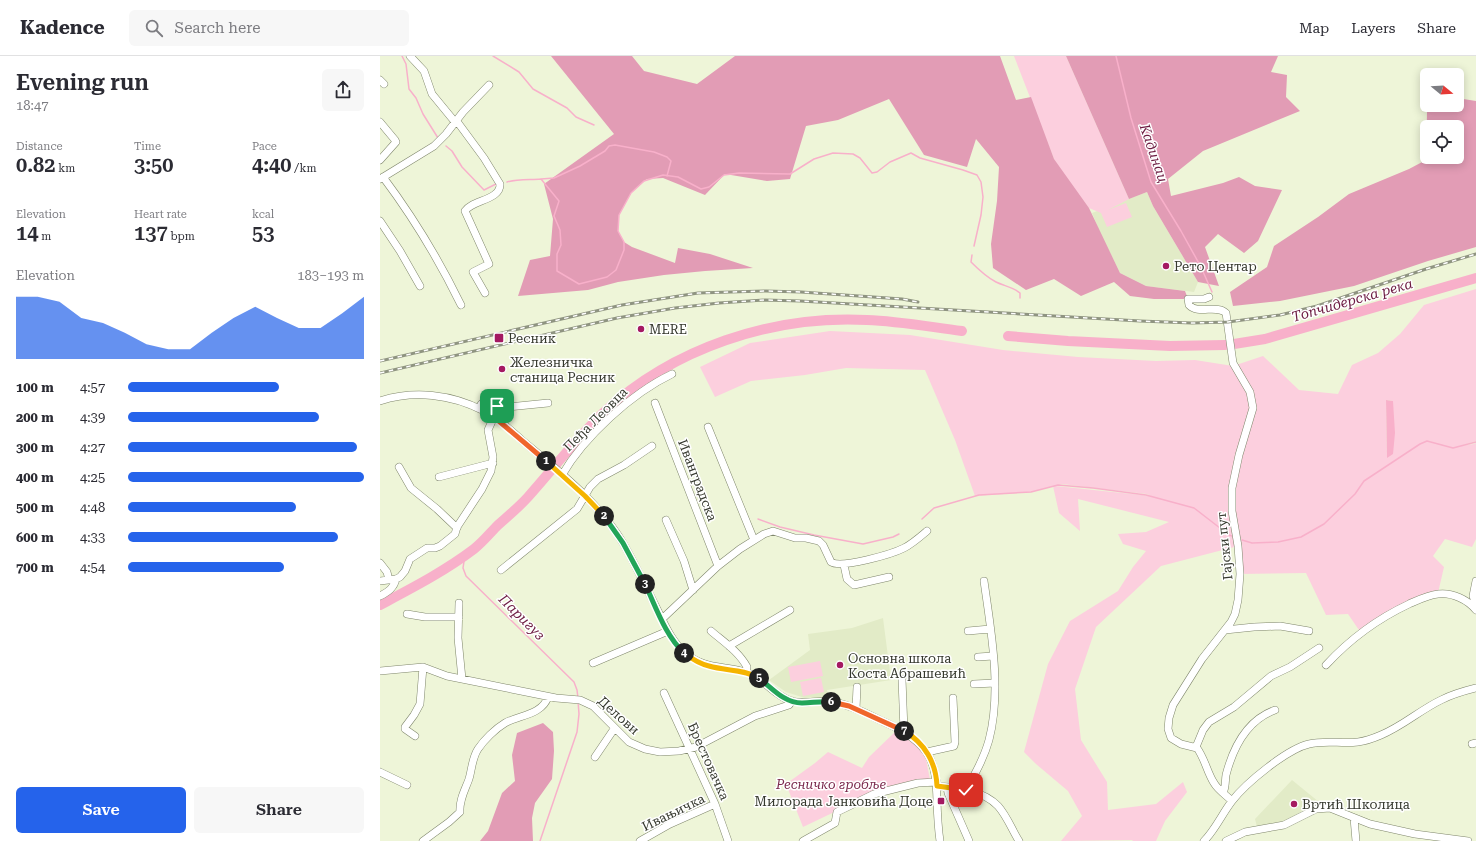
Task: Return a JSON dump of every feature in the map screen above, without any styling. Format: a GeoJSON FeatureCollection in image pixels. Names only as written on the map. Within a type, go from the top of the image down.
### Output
{"type":"FeatureCollection","features":[{"type":"Feature","properties":{"kind":"street"},"geometry":{"type":"LineString","coordinates":[[410,56],[424,71],[431,90],[484,158],[500,184],[500,188],[497,193],[470,206],[465,211],[465,214],[489,264],[473,272],[485,293]]}},
{"type":"Feature","properties":{"kind":"street"},"geometry":{"type":"LineString","coordinates":[[461,305],[447,277],[403,204],[381,178],[434,146],[489,85]]}},
{"type":"Feature","properties":{"kind":"street"},"geometry":{"type":"LineString","coordinates":[[380,122],[396,142],[380,160]]}},
{"type":"Feature","properties":{"kind":"street"},"geometry":{"type":"LineString","coordinates":[[380,220],[420,286]]}},
{"type":"Feature","properties":{"kind":"street","name":"Гајски пут"},"geometry":{"type":"LineString","coordinates":[[1196,747],[1180,744],[1171,738],[1168,729],[1169,718],[1173,705],[1210,648],[1225,630],[1235,614],[1240,586],[1240,559],[1232,512],[1232,488],[1239,455],[1253,404],[1250,392],[1233,363],[1226,313],[1223,310],[1198,309],[1189,306],[1188,299],[1201,299],[1209,297]]}},
{"type":"Feature","properties":{"kind":"street","name":"Пеђа Леовца"},"geometry":{"type":"LineString","coordinates":[[561,474],[569,462],[607,421],[638,394],[659,380],[672,374]]}},
{"type":"Feature","properties":{"kind":"street"},"geometry":{"type":"LineString","coordinates":[[380,401],[404,395],[441,396],[479,408],[494,417],[548,462],[585,496],[608,520],[623,543],[668,631],[683,652],[697,661],[710,666],[746,672],[759,678],[781,696],[792,701],[802,703],[831,702],[856,709],[904,731],[915,738],[927,752],[937,784],[938,826],[940,841]]}},
{"type":"Feature","properties":{"kind":"street"},"geometry":{"type":"LineString","coordinates":[[479,408],[483,402],[488,400],[495,402],[498,408]]}},
{"type":"Feature","properties":{"kind":"street"},"geometry":{"type":"LineString","coordinates":[[498,408],[548,403]]}},
{"type":"Feature","properties":{"kind":"street","name":"Иванградска"},"geometry":{"type":"LineString","coordinates":[[655,403],[718,566]]}},
{"type":"Feature","properties":{"kind":"street"},"geometry":{"type":"LineString","coordinates":[[380,581],[392,579],[404,573],[410,560],[426,548],[435,548],[440,546],[455,534],[457,528],[491,471],[493,457],[488,430],[498,408]]}},
{"type":"Feature","properties":{"kind":"street"},"geometry":{"type":"LineString","coordinates":[[708,427],[754,540]]}},
{"type":"Feature","properties":{"kind":"street"},"geometry":{"type":"LineString","coordinates":[[501,570],[577,509],[590,487],[598,479],[624,466],[652,446]]}},
{"type":"Feature","properties":{"kind":"street"},"geometry":{"type":"LineString","coordinates":[[439,478],[493,464]]}},
{"type":"Feature","properties":{"kind":"street"},"geometry":{"type":"LineString","coordinates":[[399,467],[411,488],[437,509],[457,528]]}},
{"type":"Feature","properties":{"kind":"street"},"geometry":{"type":"LineString","coordinates":[[666,520],[684,561],[693,590]]}},
{"type":"Feature","properties":{"kind":"street"},"geometry":{"type":"LineString","coordinates":[[662,619],[718,566],[740,549],[772,531],[795,538],[815,540],[823,545],[831,562],[844,565],[898,550],[910,544],[927,532]]}},
{"type":"Feature","properties":{"kind":"street"},"geometry":{"type":"LineString","coordinates":[[380,563],[392,579],[394,585],[391,589],[380,596]]}},
{"type":"Feature","properties":{"kind":"street"},"geometry":{"type":"LineString","coordinates":[[844,565],[847,579],[854,585],[889,577]]}},
{"type":"Feature","properties":{"kind":"street"},"geometry":{"type":"LineString","coordinates":[[966,790],[980,764],[990,738],[995,703],[993,656],[984,581]]}},
{"type":"Feature","properties":{"kind":"street"},"geometry":{"type":"LineString","coordinates":[[1476,581],[1473,596],[1476,604]]}},
{"type":"Feature","properties":{"kind":"street"},"geometry":{"type":"LineString","coordinates":[[1326,665],[1353,639],[1374,623],[1386,615],[1425,597],[1438,593],[1445,594],[1465,600],[1476,610]]}},
{"type":"Feature","properties":{"kind":"street"},"geometry":{"type":"LineString","coordinates":[[459,603],[458,643],[462,679]]}},
{"type":"Feature","properties":{"kind":"street"},"geometry":{"type":"LineString","coordinates":[[729,646],[790,610]]}},
{"type":"Feature","properties":{"kind":"street"},"geometry":{"type":"LineString","coordinates":[[407,614],[425,617],[458,617]]}},
{"type":"Feature","properties":{"kind":"street"},"geometry":{"type":"LineString","coordinates":[[1225,630],[1276,626],[1309,631]]}},
{"type":"Feature","properties":{"kind":"street"},"geometry":{"type":"LineString","coordinates":[[968,631],[990,629]]}},
{"type":"Feature","properties":{"kind":"street"},"geometry":{"type":"LineString","coordinates":[[593,663],[668,631]]}},
{"type":"Feature","properties":{"kind":"street"},"geometry":{"type":"LineString","coordinates":[[711,631],[729,646],[746,665],[746,672]]}},
{"type":"Feature","properties":{"kind":"street"},"geometry":{"type":"LineString","coordinates":[[1232,801],[1213,782],[1204,759],[1196,747],[1203,730],[1209,722],[1234,707],[1272,676],[1290,667],[1319,648]]}},
{"type":"Feature","properties":{"kind":"street"},"geometry":{"type":"LineString","coordinates":[[978,657],[993,656]]}},
{"type":"Feature","properties":{"kind":"street"},"geometry":{"type":"LineString","coordinates":[[415,736],[405,729],[405,727],[413,717],[420,704],[423,667]]}},
{"type":"Feature","properties":{"kind":"street","name":"Делови"},"geometry":{"type":"LineString","coordinates":[[380,672],[423,667],[447,676],[548,697],[580,700],[593,706],[614,729],[629,742],[644,749],[660,752],[690,749],[716,738],[755,716],[789,705],[792,701]]}},
{"type":"Feature","properties":{"kind":"street"},"geometry":{"type":"LineString","coordinates":[[902,678],[904,731]]}},
{"type":"Feature","properties":{"kind":"street"},"geometry":{"type":"LineString","coordinates":[[974,684],[994,683]]}},
{"type":"Feature","properties":{"kind":"street"},"geometry":{"type":"LineString","coordinates":[[1464,691],[1466,686],[1476,683]]}},
{"type":"Feature","properties":{"kind":"street"},"geometry":{"type":"LineString","coordinates":[[856,709],[857,687]]}},
{"type":"Feature","properties":{"kind":"street"},"geometry":{"type":"LineString","coordinates":[[1204,841],[1212,832],[1232,801],[1249,784],[1293,750],[1305,745],[1319,742],[1358,742],[1371,739],[1395,729],[1440,700],[1476,688]]}},
{"type":"Feature","properties":{"kind":"street","name":"Брестовачка"},"geometry":{"type":"LineString","coordinates":[[664,693],[715,804],[726,840]]}},
{"type":"Feature","properties":{"kind":"street"},"geometry":{"type":"LineString","coordinates":[[423,841],[460,812],[461,800],[469,780],[475,755],[481,745],[501,726],[533,713],[544,704],[548,697]]}},
{"type":"Feature","properties":{"kind":"street"},"geometry":{"type":"LineString","coordinates":[[927,752],[954,746],[953,698]]}},
{"type":"Feature","properties":{"kind":"street"},"geometry":{"type":"LineString","coordinates":[[1223,793],[1228,770],[1237,745],[1253,723],[1261,716],[1275,710]]}},
{"type":"Feature","properties":{"kind":"street"},"geometry":{"type":"LineString","coordinates":[[594,757],[614,729]]}},
{"type":"Feature","properties":{"kind":"street"},"geometry":{"type":"LineString","coordinates":[[380,772],[407,785]]}},
{"type":"Feature","properties":{"kind":"street"},"geometry":{"type":"LineString","coordinates":[[803,841],[835,823],[837,812],[874,794],[918,783],[937,784],[966,790],[984,797],[998,806],[1019,841]]}},
{"type":"Feature","properties":{"kind":"street"},"geometry":{"type":"LineString","coordinates":[[948,787],[948,793],[969,841]]}},
{"type":"Feature","properties":{"kind":"street","name":"Ивањичка"},"geometry":{"type":"LineString","coordinates":[[640,841],[670,824],[715,804]]}},
{"type":"Feature","properties":{"kind":"street"},"geometry":{"type":"LineString","coordinates":[[1226,841],[1241,833],[1284,825],[1312,810],[1330,808],[1370,824],[1415,834],[1468,841]]}},
{"type":"Feature","properties":{"kind":"street"},"geometry":{"type":"LineString","coordinates":[[1354,818],[1356,840]]}},
{"type":"Feature","properties":{"kind":"street"},"geometry":{"type":"LineString","coordinates":[[1356,840],[1362,830],[1370,824]]}},
{"type":"Feature","properties":{"kind":"shaded area"},"geometry":{"type":"Polygon","coordinates":[[[551,56],[632,56],[644,71],[697,84],[735,56],[1000,56],[1016,100],[1031,97],[1054,159],[1089,208],[1120,273],[1146,286],[1185,291],[1188,299],[1154,299],[1130,296],[1114,282],[1081,296],[1054,279],[1026,290],[993,268],[991,244],[997,201],[999,167],[976,139],[967,167],[924,155],[889,99],[838,120],[806,126],[790,179],[767,181],[725,174],[705,195],[663,178],[647,179],[631,193],[619,215],[618,231],[624,242],[632,247],[675,263],[678,248],[710,254],[753,268],[664,275],[618,282],[588,290],[518,296],[530,260],[550,256],[553,219],[544,184],[614,134],[551,56]]]}},
{"type":"Feature","properties":{"kind":"shaded area"},"geometry":{"type":"Polygon","coordinates":[[[1066,56],[1278,56],[1271,72],[1287,75],[1286,97],[1300,111],[1203,151],[1168,179],[1171,196],[1223,183],[1239,177],[1255,186],[1282,190],[1258,241],[1244,253],[1218,234],[1205,247],[1219,286],[1198,282],[1153,206],[1147,192],[1129,199],[1066,56]]]}},
{"type":"Feature","properties":{"kind":"shaded area"},"geometry":{"type":"Polygon","coordinates":[[[1464,99],[1476,101],[1476,247],[1428,261],[1354,286],[1280,301],[1233,306],[1230,292],[1267,267],[1274,246],[1318,217],[1349,194],[1420,163],[1464,164],[1464,120],[1427,120],[1427,112],[1464,112],[1464,99]]]}},
{"type":"Feature","properties":{"kind":"shaded area"},"geometry":{"type":"Polygon","coordinates":[[[1147,192],[1153,206],[1198,282],[1194,292],[1146,286],[1120,273],[1101,235],[1092,213],[1147,192]]]}},
{"type":"Feature","properties":{"kind":"shaded area"},"geometry":{"type":"Polygon","coordinates":[[[1386,400],[1393,401],[1395,433],[1393,454],[1387,458],[1386,400]]]}},
{"type":"Feature","properties":{"kind":"shaded area","name":"Основна школа Коста Абрашевић"},"geometry":{"type":"Polygon","coordinates":[[[883,618],[891,680],[827,690],[828,697],[805,698],[786,692],[769,680],[810,650],[808,634],[852,628],[883,618]]]}},
{"type":"Feature","properties":{"kind":"shaded area"},"geometry":{"type":"Polygon","coordinates":[[[543,723],[553,732],[554,751],[552,779],[535,803],[532,818],[533,841],[480,841],[488,831],[502,793],[515,781],[512,755],[517,733],[543,723]]]}},
{"type":"Feature","properties":{"kind":"shaded area","name":"Вртић Школица"},"geometry":{"type":"Polygon","coordinates":[[[1292,780],[1319,802],[1319,806],[1309,807],[1287,820],[1257,827],[1255,819],[1292,780]]]}},
{"type":"Feature","properties":{"kind":"green space"},"geometry":{"type":"Polygon","coordinates":[[[1014,56],[1066,56],[1129,199],[1108,210],[1126,203],[1132,217],[1107,227],[1101,213],[1089,208],[1057,167],[1014,56]]]}},
{"type":"Feature","properties":{"kind":"green space"},"geometry":{"type":"Polygon","coordinates":[[[1476,289],[1476,441],[1460,446],[1476,443],[1476,539],[1472,547],[1445,539],[1433,556],[1444,567],[1438,593],[1425,597],[1361,633],[1348,614],[1326,615],[1306,573],[1240,574],[1238,546],[1161,566],[1096,627],[1075,689],[1081,740],[1107,782],[1108,810],[1156,804],[1183,782],[1187,792],[1165,821],[1156,841],[1061,841],[1082,816],[1068,791],[1024,752],[1048,664],[1070,621],[1118,591],[1133,567],[1146,551],[1123,544],[1118,534],[1146,532],[1169,522],[1078,499],[1080,531],[1059,513],[1053,486],[1031,492],[975,496],[955,440],[925,370],[846,368],[805,375],[751,381],[715,397],[700,367],[750,343],[830,331],[910,335],[1003,350],[1078,357],[1156,361],[1195,360],[1233,366],[1263,356],[1299,390],[1338,394],[1352,365],[1378,353],[1400,334],[1424,305],[1476,289]],[[1386,400],[1387,458],[1393,401],[1386,400]],[[1062,484],[1055,486],[1151,496],[1147,494],[1062,484]]]}},
{"type":"Feature","properties":{"kind":"green space"},"geometry":{"type":"Polygon","coordinates":[[[820,661],[823,676],[791,682],[788,667],[820,661]]]}},
{"type":"Feature","properties":{"kind":"green space"},"geometry":{"type":"Polygon","coordinates":[[[821,678],[824,692],[803,696],[800,682],[821,678]]]}},
{"type":"Feature","properties":{"kind":"green space","name":"Ресничко гробље"},"geometry":{"type":"Polygon","coordinates":[[[896,731],[913,742],[925,753],[930,780],[872,794],[803,827],[786,784],[828,752],[862,768],[869,757],[896,731]]]}},
{"type":"Feature","properties":{"kind":"waterway"},"geometry":{"type":"LineString","coordinates":[[402,56],[406,64],[409,89],[416,98],[423,114],[438,138]]}},
{"type":"Feature","properties":{"kind":"waterway"},"geometry":{"type":"LineString","coordinates":[[493,56],[519,72],[533,89],[567,108],[576,117],[594,125]]}},
{"type":"Feature","properties":{"kind":"waterway","name":"Кадинац"},"geometry":{"type":"LineString","coordinates":[[1116,56],[1131,118],[1151,182],[1201,267],[1212,292]]}},
{"type":"Feature","properties":{"kind":"waterway"},"geometry":{"type":"LineString","coordinates":[[541,179],[554,178],[580,166],[605,151],[609,146],[615,145],[654,152],[667,157],[671,161],[667,176]]}},
{"type":"Feature","properties":{"kind":"waterway"},"geometry":{"type":"LineString","coordinates":[[446,146],[452,151],[462,167],[484,190],[496,184]]}},
{"type":"Feature","properties":{"kind":"waterway"},"geometry":{"type":"LineString","coordinates":[[507,182],[541,179],[559,201],[554,216],[560,230],[561,245],[557,254],[557,271],[579,284],[607,277],[616,270],[624,250],[624,242],[618,231],[619,215],[631,193],[644,181],[663,175],[678,177],[701,189],[709,187],[724,175],[739,173],[790,174],[814,159],[833,153],[853,154],[860,158],[872,173],[877,172],[890,162],[911,153],[920,158],[977,175],[981,182],[983,197],[981,215],[974,246]]}},
{"type":"Feature","properties":{"kind":"waterway"},"geometry":{"type":"LineString","coordinates":[[972,255],[971,262],[980,271],[992,280],[1020,293],[1020,298]]}},
{"type":"Feature","properties":{"kind":"waterway","name":"Топчидерска река"},"geometry":{"type":"LineString","coordinates":[[1234,344],[1265,339],[1476,278]]}},
{"type":"Feature","properties":{"kind":"waterway","name":"Топчидерска река"},"geometry":{"type":"LineString","coordinates":[[380,605],[440,572],[474,549],[525,501],[603,413],[631,390],[660,370],[692,354],[726,340],[760,330],[796,323],[831,320],[867,320],[914,324],[962,331]]}},
{"type":"Feature","properties":{"kind":"waterway","name":"Топчидерска река"},"geometry":{"type":"LineString","coordinates":[[1008,336],[1068,341],[1170,346],[1225,345]]}},
{"type":"Feature","properties":{"kind":"waterway"},"geometry":{"type":"LineString","coordinates":[[1242,540],[1252,543],[1278,542],[1301,537],[1324,524],[1355,494],[1364,481],[1420,444],[1427,441],[1453,448],[1476,442]]}},
{"type":"Feature","properties":{"kind":"waterway"},"geometry":{"type":"LineString","coordinates":[[922,519],[934,508],[979,495],[1031,492],[1058,485],[1146,495],[1194,508],[1232,536]]}},
{"type":"Feature","properties":{"kind":"waterway"},"geometry":{"type":"LineString","coordinates":[[758,519],[780,527],[863,544],[893,537],[899,534]]}},
{"type":"Feature","properties":{"kind":"waterway","name":"Паригуз"},"geometry":{"type":"LineString","coordinates":[[465,555],[463,568],[466,576],[574,682],[578,698]]}},
{"type":"Feature","properties":{"kind":"waterway","name":"Паригуз"},"geometry":{"type":"LineString","coordinates":[[540,841],[577,732],[579,714],[578,701]]}},
{"type":"Feature","properties":{"kind":"railway"},"geometry":{"type":"LineString","coordinates":[[380,373],[617,318],[675,308],[765,300],[1140,321],[1192,323],[1228,322],[1280,315],[1317,306],[1426,269],[1476,254]]}},
{"type":"Feature","properties":{"kind":"railway"},"geometry":{"type":"LineString","coordinates":[[380,361],[622,305],[698,293],[766,291],[801,292],[902,299],[918,302]]}},
{"type":"Feature","properties":{"kind":"place","name":"Рето Центар"},"geometry":{"type":"Point","coordinates":[1166,266]}},
{"type":"Feature","properties":{"kind":"place","name":"MERE"},"geometry":{"type":"Point","coordinates":[641,329]}},
{"type":"Feature","properties":{"kind":"place","name":"Ресник"},"geometry":{"type":"Point","coordinates":[499,338]}},
{"type":"Feature","properties":{"kind":"place","name":"Железничка станица Ресник"},"geometry":{"type":"Point","coordinates":[502,369]}},
{"type":"Feature","properties":{"kind":"place","name":"Основна школа Коста Абрашевић"},"geometry":{"type":"Point","coordinates":[840,665]}},
{"type":"Feature","properties":{"kind":"place","name":"Милорада Јанковића Доце"},"geometry":{"type":"Point","coordinates":[941,801]}},
{"type":"Feature","properties":{"kind":"place","name":"Вртић Школица"},"geometry":{"type":"Point","coordinates":[1294,804]}},
{"type":"Feature","properties":{"kind":"route"},"geometry":{"type":"LineString","coordinates":[[497,406],[498,410],[494,417],[561,474],[608,520],[636,565],[668,631],[683,652],[706,665],[746,672],[755,676],[786,699],[802,703],[818,701],[835,702],[856,709],[898,728],[915,738],[925,749],[932,764],[937,786],[966,790]]}}]}
